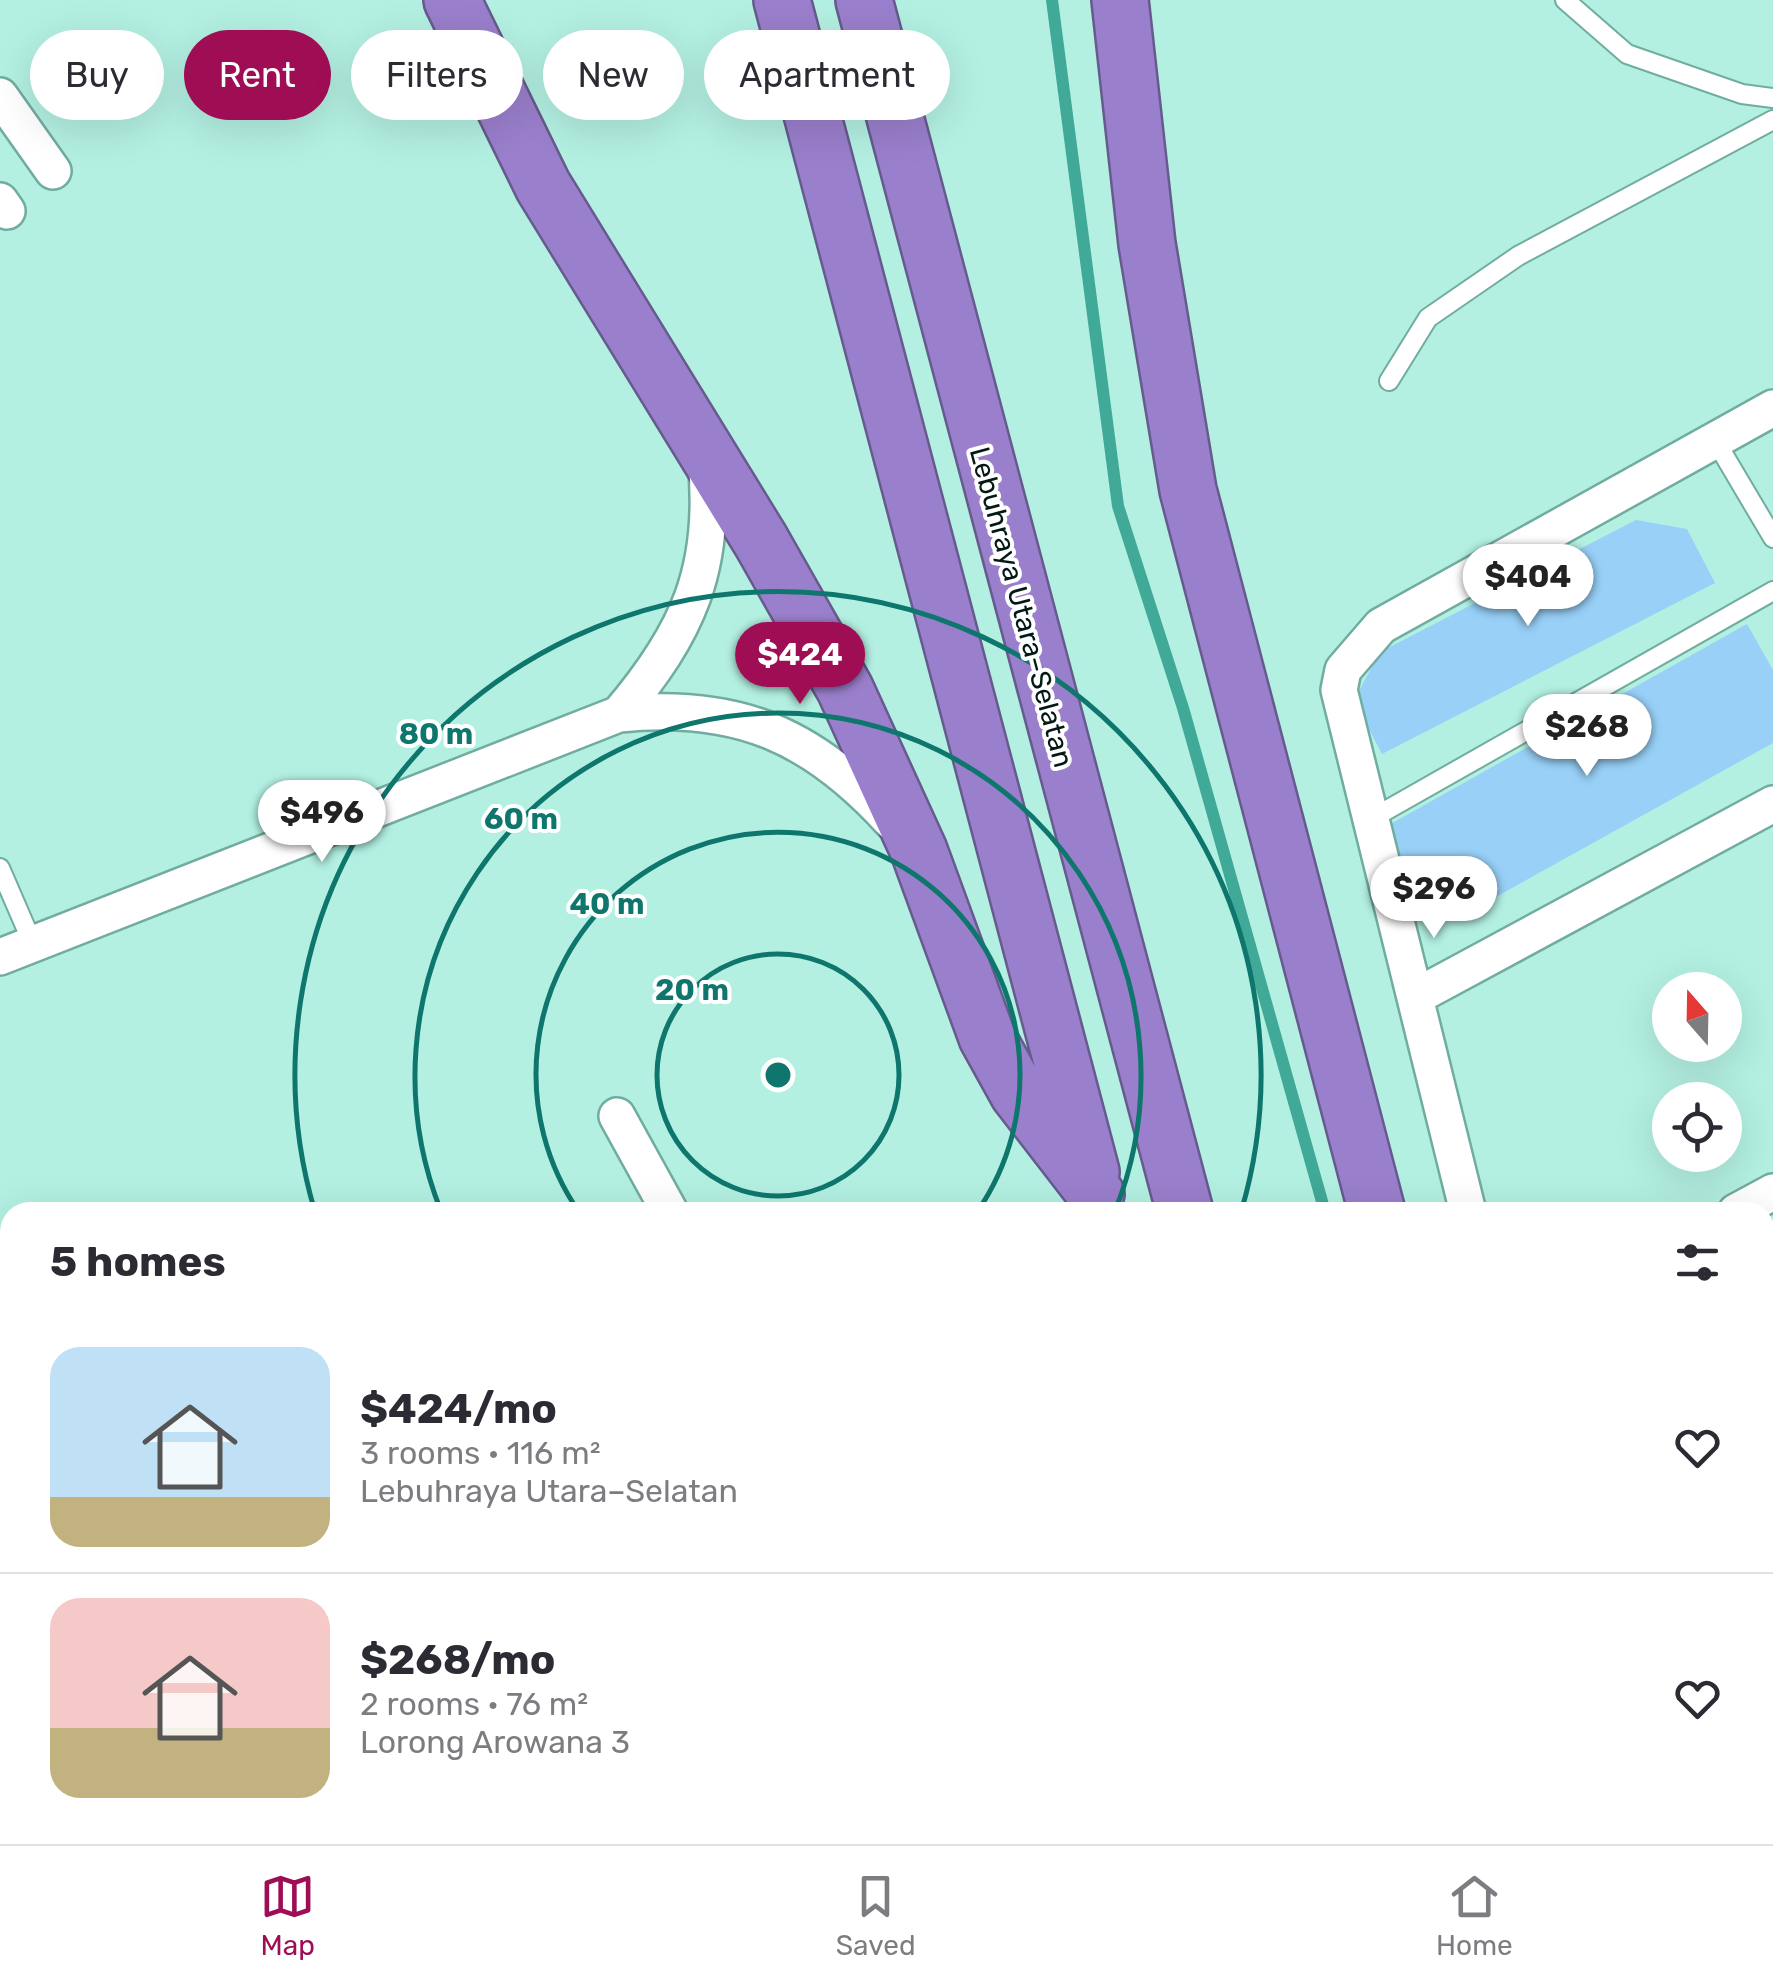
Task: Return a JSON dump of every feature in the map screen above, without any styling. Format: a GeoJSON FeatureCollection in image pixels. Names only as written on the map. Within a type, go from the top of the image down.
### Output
{"type":"FeatureCollection","features":[{"type":"Feature","properties":{"kind":"highway"},"geometry":{"type":"LineString","coordinates":[[452,0],[543,186],[761,540],[845,689],[919,852],[987,1037],[1018,1093],[1098,1202]]}},
{"type":"Feature","properties":{"kind":"highway"},"geometry":{"type":"LineString","coordinates":[[782,0],[1099,1202]]}},
{"type":"Feature","properties":{"kind":"highway","name":"Lebuhraya Utara–Selatan"},"geometry":{"type":"LineString","coordinates":[[864,0],[1181,1202]]}},
{"type":"Feature","properties":{"kind":"highway"},"geometry":{"type":"LineString","coordinates":[[1120,0],[1147,244],[1188,490],[1374,1202]]}},
{"type":"Feature","properties":{"kind":"street"},"geometry":{"type":"LineString","coordinates":[[0,96],[52,170]]}},
{"type":"Feature","properties":{"kind":"street"},"geometry":{"type":"LineString","coordinates":[[1465,1202],[1338,690],[1343,670],[1381,626],[1773,408]]}},
{"type":"Feature","properties":{"kind":"street"},"geometry":{"type":"LineString","coordinates":[[619,714],[663,662],[700,575],[708,530],[705,453]]}},
{"type":"Feature","properties":{"kind":"street"},"geometry":{"type":"LineString","coordinates":[[16,950],[619,714],[668,709],[710,713],[755,723],[786,737],[842,772],[919,852]]}},
{"type":"Feature","properties":{"kind":"street"},"geometry":{"type":"LineString","coordinates":[[1414,997],[1773,804]]}},
{"type":"Feature","properties":{"kind":"street"},"geometry":{"type":"LineString","coordinates":[[617,1116],[664,1202]]}},
{"type":"Feature","properties":{"kind":"lane"},"geometry":{"type":"LineString","coordinates":[[1565,0],[1627,54],[1742,94],[1773,98]]}},
{"type":"Feature","properties":{"kind":"lane"},"geometry":{"type":"LineString","coordinates":[[1388,381],[1428,318],[1488,277],[1773,120]]}},
{"type":"Feature","properties":{"kind":"lane"},"geometry":{"type":"LineString","coordinates":[[1715,440],[1773,538]]}},
{"type":"Feature","properties":{"kind":"lane"},"geometry":{"type":"LineString","coordinates":[[1370,820],[1773,591]]}},
{"type":"Feature","properties":{"kind":"lane"},"geometry":{"type":"LineString","coordinates":[[0,868],[16,950]]}},
{"type":"Feature","properties":{"kind":"building"},"geometry":{"type":"Polygon","coordinates":[[[1636,520],[1687,529],[1715,583],[1382,754],[1354,700],[1380,652],[1636,520]]]}},
{"type":"Feature","properties":{"kind":"building"},"geometry":{"type":"Polygon","coordinates":[[[1747,624],[1773,670],[1773,743],[1458,918],[1401,901],[1387,826],[1747,624]]]}},
{"type":"Feature","properties":{"kind":"waterway"},"geometry":{"type":"LineString","coordinates":[[1052,0],[1118,506],[1183,708],[1322,1202]]}}]}
